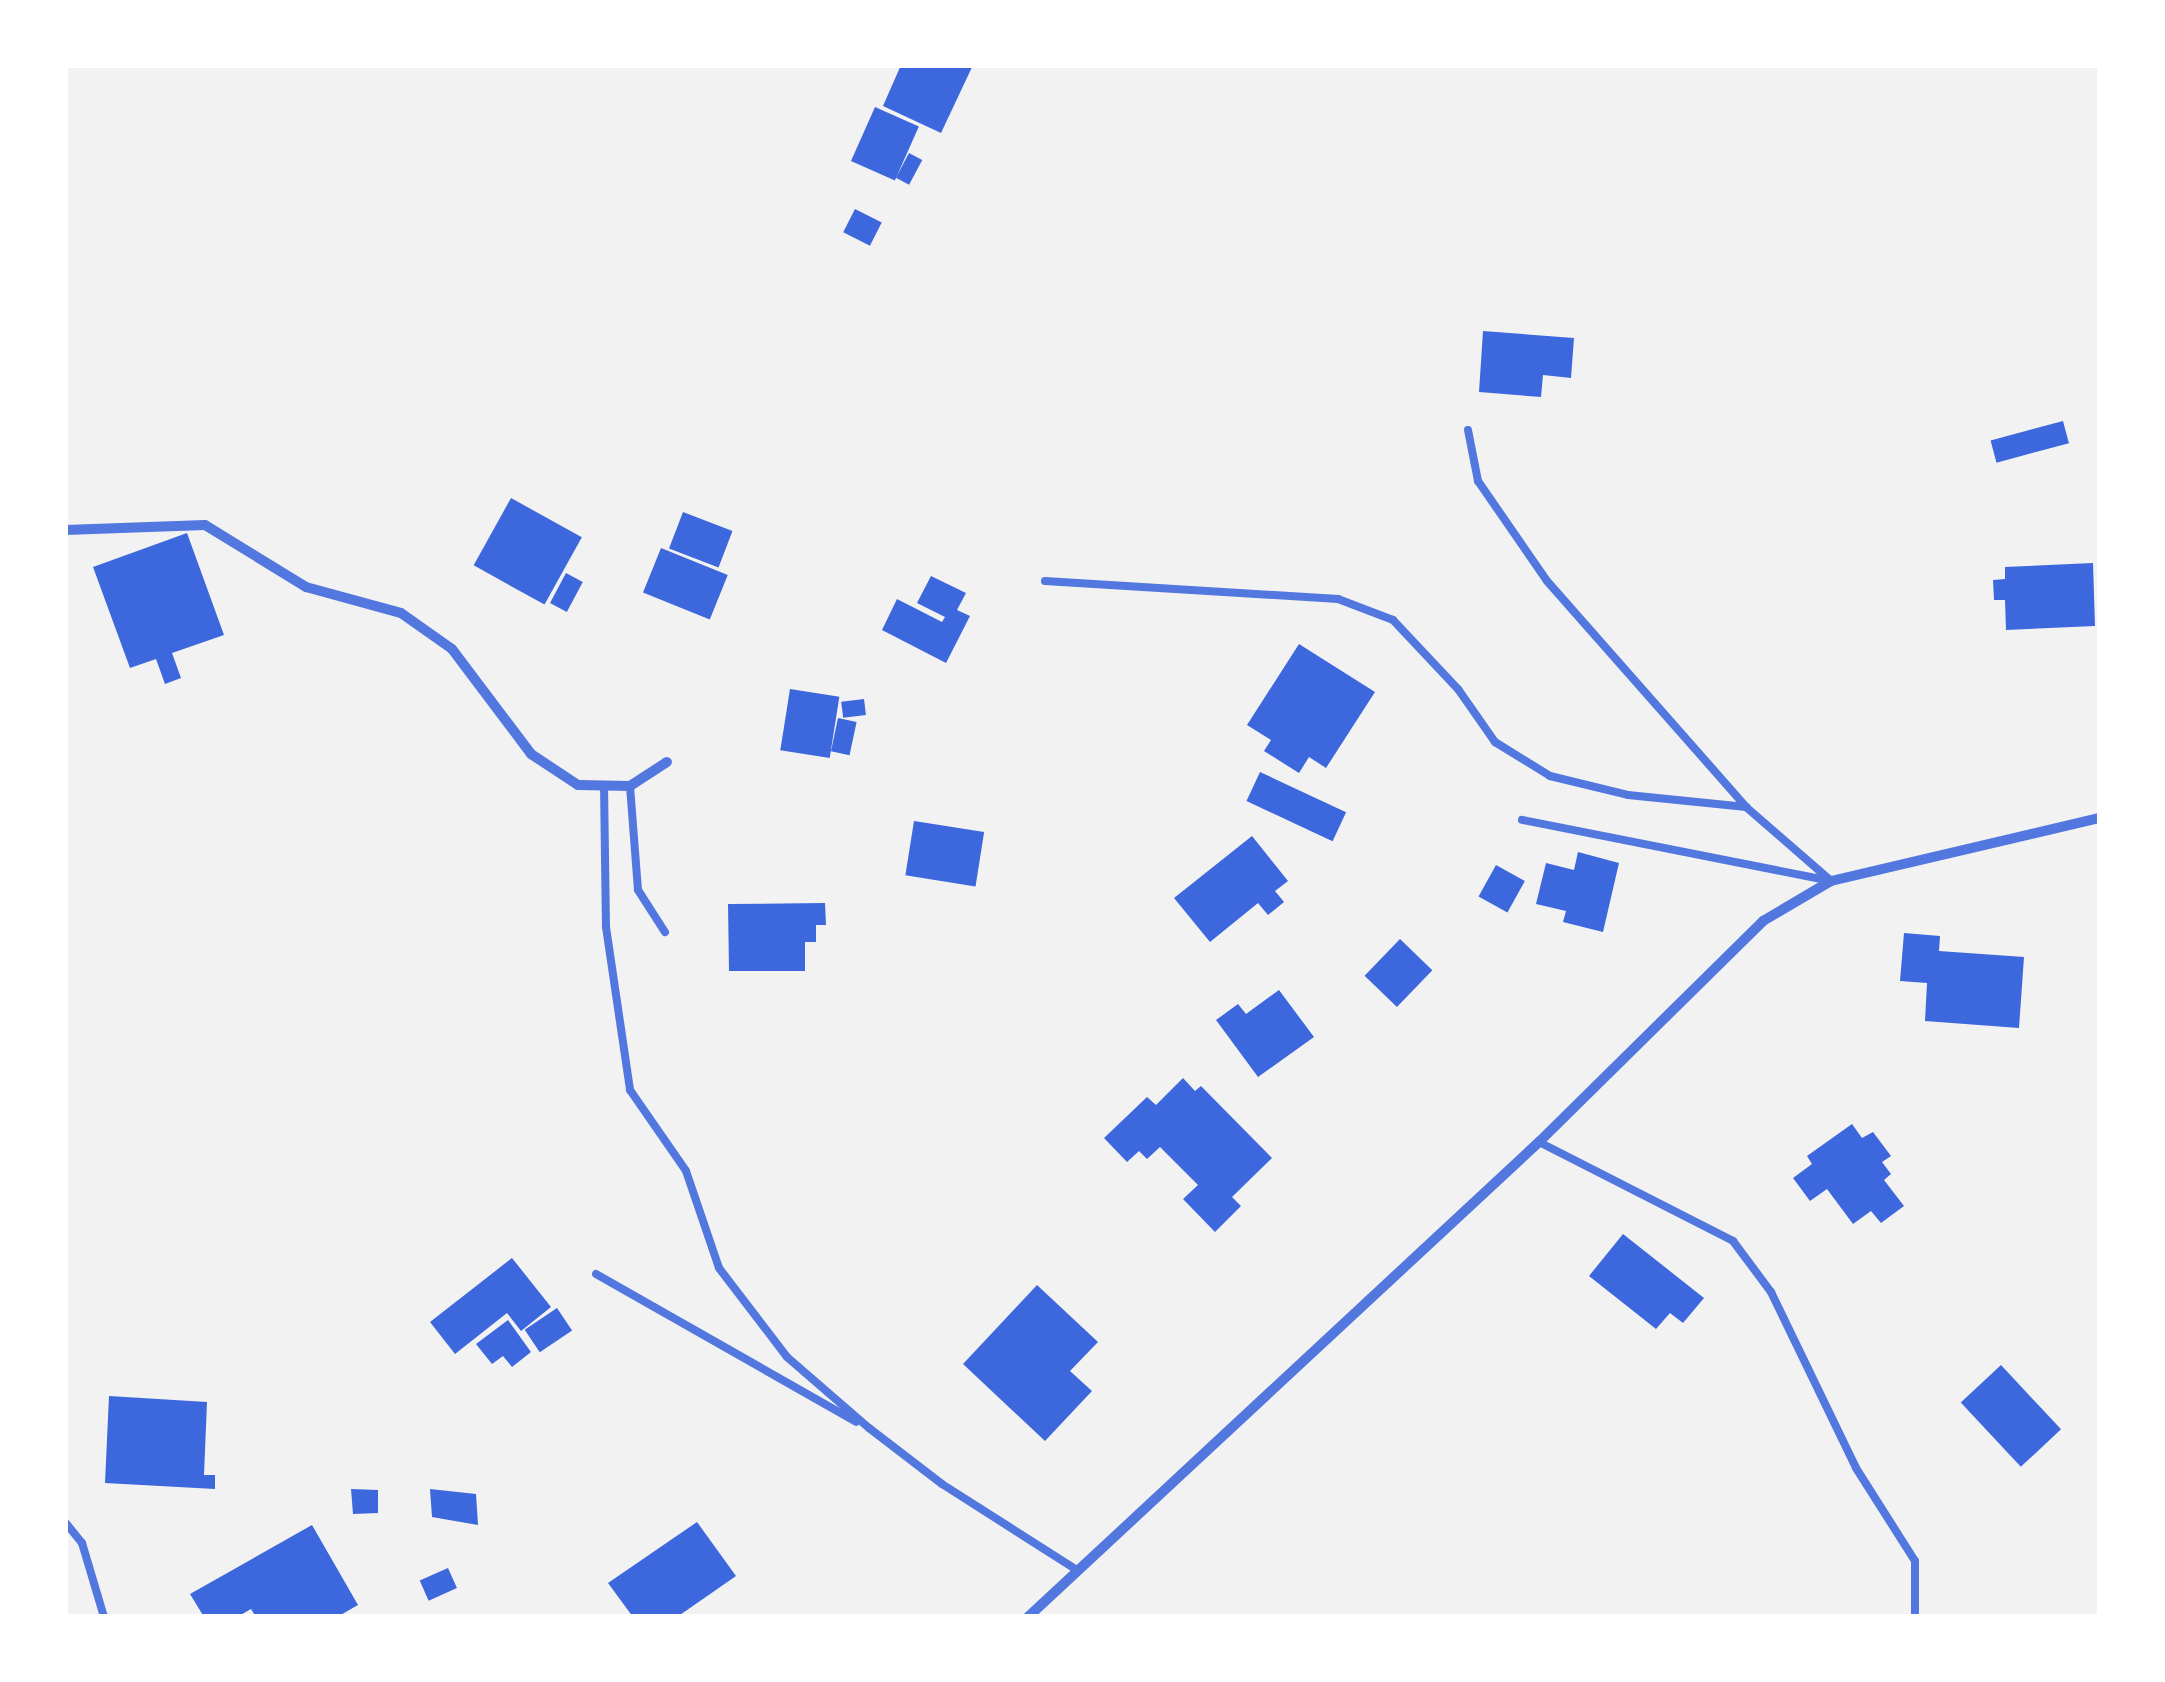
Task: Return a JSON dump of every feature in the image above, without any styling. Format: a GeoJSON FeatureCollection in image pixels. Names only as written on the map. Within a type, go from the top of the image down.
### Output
{"type":"FeatureCollection","features":[{"type":"Feature","properties":{"kind":"street"},"geometry":{"type":"LineString","coordinates":[[65,530],[205,524],[306,588],[401,613],[452,649],[531,754],[578,785],[630,786],[667,762]]}},
{"type":"Feature","properties":{"kind":"street"},"geometry":{"type":"LineString","coordinates":[[1028,1617],[1074,1568],[1539,1142],[1711,966],[1763,921],[1832,881],[2100,818]]}},
{"type":"Feature","properties":{"kind":"lane"},"geometry":{"type":"LineString","coordinates":[[1468,430],[1478,482],[1546,581],[1746,808],[1832,881]]}},
{"type":"Feature","properties":{"kind":"lane"},"geometry":{"type":"LineString","coordinates":[[1044,580],[1338,600],[1393,620],[1458,689],[1496,742],[1550,776],[1628,795],[1746,808]]}},
{"type":"Feature","properties":{"kind":"lane"},"geometry":{"type":"LineString","coordinates":[[604,785],[606,927],[630,1090],[686,1171],[719,1268],[787,1357],[869,1428],[942,1484],[1074,1568]]}},
{"type":"Feature","properties":{"kind":"lane"},"geometry":{"type":"LineString","coordinates":[[630,786],[638,890],[666,932]]}},
{"type":"Feature","properties":{"kind":"lane"},"geometry":{"type":"LineString","coordinates":[[1522,820],[1832,881]]}},
{"type":"Feature","properties":{"kind":"lane"},"geometry":{"type":"LineString","coordinates":[[1539,1142],[1733,1241],[1771,1292],[1856,1468],[1914,1561],[1915,1617]]}},
{"type":"Feature","properties":{"kind":"lane"},"geometry":{"type":"LineString","coordinates":[[596,1274],[869,1428]]}},
{"type":"Feature","properties":{"kind":"lane"},"geometry":{"type":"LineString","coordinates":[[65,1522],[82,1543],[104,1617]]}},
{"type":"Feature","properties":{"kind":"building"},"geometry":{"type":"Polygon","coordinates":[[[901,65],[973,65],[941,133],[883,106],[901,65]]]}},
{"type":"Feature","properties":{"kind":"building"},"geometry":{"type":"Polygon","coordinates":[[[875,107],[919,127],[895,180],[851,161],[875,107]]]}},
{"type":"Feature","properties":{"kind":"building"},"geometry":{"type":"Polygon","coordinates":[[[909,153],[922,160],[909,185],[896,178],[909,153]]]}},
{"type":"Feature","properties":{"kind":"building"},"geometry":{"type":"Polygon","coordinates":[[[855,209],[882,223],[870,246],[843,232],[855,209]]]}},
{"type":"Feature","properties":{"kind":"building"},"geometry":{"type":"Polygon","coordinates":[[[1483,331],[1574,338],[1571,378],[1543,375],[1541,397],[1479,392],[1483,331]]]}},
{"type":"Feature","properties":{"kind":"building"},"geometry":{"type":"Polygon","coordinates":[[[2063,421],[2069,443],[1997,463],[1991,440],[2063,421]]]}},
{"type":"Feature","properties":{"kind":"building"},"geometry":{"type":"Polygon","coordinates":[[[511,498],[582,537],[545,605],[474,565],[511,498]]]}},
{"type":"Feature","properties":{"kind":"building"},"geometry":{"type":"Polygon","coordinates":[[[683,512],[732,531],[719,567],[669,548],[683,512]]]}},
{"type":"Feature","properties":{"kind":"building"},"geometry":{"type":"Polygon","coordinates":[[[187,533],[224,635],[172,653],[181,678],[165,684],[156,659],[130,668],[93,567],[187,533]]]}},
{"type":"Feature","properties":{"kind":"building"},"geometry":{"type":"Polygon","coordinates":[[[661,548],[728,575],[710,619],[643,593],[661,548]]]}},
{"type":"Feature","properties":{"kind":"building"},"geometry":{"type":"Polygon","coordinates":[[[2093,563],[2095,626],[2006,630],[2005,600],[1994,600],[1993,580],[2005,579],[2005,567],[2093,563]]]}},
{"type":"Feature","properties":{"kind":"building"},"geometry":{"type":"Polygon","coordinates":[[[566,573],[583,582],[567,612],[550,603],[566,573]]]}},
{"type":"Feature","properties":{"kind":"building"},"geometry":{"type":"Polygon","coordinates":[[[931,576],[966,593],[957,610],[970,616],[946,663],[882,630],[897,599],[942,622],[945,617],[917,603],[931,576]]]}},
{"type":"Feature","properties":{"kind":"building"},"geometry":{"type":"Polygon","coordinates":[[[1299,644],[1375,692],[1326,768],[1309,757],[1299,773],[1264,751],[1271,740],[1247,725],[1299,644]]]}},
{"type":"Feature","properties":{"kind":"building"},"geometry":{"type":"Polygon","coordinates":[[[790,689],[839,697],[830,758],[780,750],[790,689]]]}},
{"type":"Feature","properties":{"kind":"building"},"geometry":{"type":"Polygon","coordinates":[[[864,699],[866,715],[843,718],[841,702],[864,699]]]}},
{"type":"Feature","properties":{"kind":"building"},"geometry":{"type":"Polygon","coordinates":[[[838,718],[857,722],[850,755],[831,751],[838,718]]]}},
{"type":"Feature","properties":{"kind":"building"},"geometry":{"type":"Polygon","coordinates":[[[1260,772],[1346,812],[1333,841],[1246,801],[1260,772]]]}},
{"type":"Feature","properties":{"kind":"building"},"geometry":{"type":"Polygon","coordinates":[[[914,821],[984,832],[976,886],[905,875],[914,821]]]}},
{"type":"Feature","properties":{"kind":"building"},"geometry":{"type":"Polygon","coordinates":[[[1252,836],[1288,881],[1275,891],[1284,902],[1268,915],[1258,903],[1210,942],[1174,898],[1252,836]]]}},
{"type":"Feature","properties":{"kind":"building"},"geometry":{"type":"Polygon","coordinates":[[[1578,852],[1619,863],[1603,932],[1563,922],[1566,911],[1536,904],[1546,863],[1574,870],[1578,852]]]}},
{"type":"Feature","properties":{"kind":"building"},"geometry":{"type":"Polygon","coordinates":[[[1496,865],[1525,881],[1507,912],[1479,896],[1496,865]]]}},
{"type":"Feature","properties":{"kind":"building"},"geometry":{"type":"Polygon","coordinates":[[[825,903],[826,925],[816,925],[816,942],[805,942],[805,971],[729,971],[728,904],[825,903]]]}},
{"type":"Feature","properties":{"kind":"building"},"geometry":{"type":"Polygon","coordinates":[[[1904,933],[1940,936],[1939,951],[2024,957],[2019,1028],[1925,1021],[1927,983],[1900,981],[1904,933]]]}},
{"type":"Feature","properties":{"kind":"building"},"geometry":{"type":"Polygon","coordinates":[[[1400,939],[1432,970],[1397,1007],[1365,976],[1400,939]]]}},
{"type":"Feature","properties":{"kind":"building"},"geometry":{"type":"Polygon","coordinates":[[[1279,990],[1314,1037],[1258,1077],[1216,1020],[1238,1004],[1246,1014],[1279,990]]]}},
{"type":"Feature","properties":{"kind":"building"},"geometry":{"type":"Polygon","coordinates":[[[1183,1078],[1195,1091],[1201,1086],[1272,1158],[1232,1197],[1241,1206],[1215,1232],[1183,1199],[1198,1185],[1160,1147],[1147,1159],[1139,1151],[1127,1162],[1104,1138],[1147,1097],[1156,1105],[1183,1078]]]}},
{"type":"Feature","properties":{"kind":"building"},"geometry":{"type":"Polygon","coordinates":[[[1852,1124],[1862,1138],[1873,1132],[1891,1156],[1882,1162],[1891,1174],[1884,1180],[1904,1206],[1881,1223],[1871,1211],[1853,1224],[1827,1189],[1810,1201],[1793,1178],[1812,1164],[1807,1156],[1852,1124]]]}},
{"type":"Feature","properties":{"kind":"building"},"geometry":{"type":"Polygon","coordinates":[[[1623,1234],[1704,1298],[1683,1323],[1670,1313],[1656,1329],[1589,1276],[1623,1234]]]}},
{"type":"Feature","properties":{"kind":"building"},"geometry":{"type":"Polygon","coordinates":[[[512,1258],[551,1307],[521,1331],[507,1313],[455,1354],[430,1322],[512,1258]]]}},
{"type":"Feature","properties":{"kind":"building"},"geometry":{"type":"Polygon","coordinates":[[[1037,1285],[1098,1342],[1070,1371],[1092,1391],[1045,1441],[963,1364],[1037,1285]]]}},
{"type":"Feature","properties":{"kind":"building"},"geometry":{"type":"Polygon","coordinates":[[[557,1308],[572,1330],[540,1352],[525,1330],[557,1308]]]}},
{"type":"Feature","properties":{"kind":"building"},"geometry":{"type":"Polygon","coordinates":[[[508,1320],[531,1352],[512,1367],[503,1356],[492,1364],[476,1344],[508,1320]]]}},
{"type":"Feature","properties":{"kind":"building"},"geometry":{"type":"Polygon","coordinates":[[[2001,1365],[2061,1429],[2021,1467],[1961,1403],[2001,1365]]]}},
{"type":"Feature","properties":{"kind":"building"},"geometry":{"type":"Polygon","coordinates":[[[109,1396],[207,1402],[204,1475],[215,1475],[215,1489],[105,1483],[109,1396]]]}},
{"type":"Feature","properties":{"kind":"building"},"geometry":{"type":"Polygon","coordinates":[[[351,1489],[378,1490],[378,1513],[353,1514],[351,1489]]]}},
{"type":"Feature","properties":{"kind":"building"},"geometry":{"type":"Polygon","coordinates":[[[430,1489],[476,1494],[478,1525],[432,1517],[430,1489]]]}},
{"type":"Feature","properties":{"kind":"building"},"geometry":{"type":"Polygon","coordinates":[[[697,1522],[736,1576],[677,1617],[633,1617],[608,1583],[697,1522]]]}},
{"type":"Feature","properties":{"kind":"building"},"geometry":{"type":"Polygon","coordinates":[[[312,1525],[358,1605],[337,1617],[256,1617],[251,1609],[237,1617],[204,1617],[190,1594],[312,1525]]]}},
{"type":"Feature","properties":{"kind":"building"},"geometry":{"type":"Polygon","coordinates":[[[448,1568],[457,1588],[429,1601],[420,1581],[448,1568]]]}}]}
